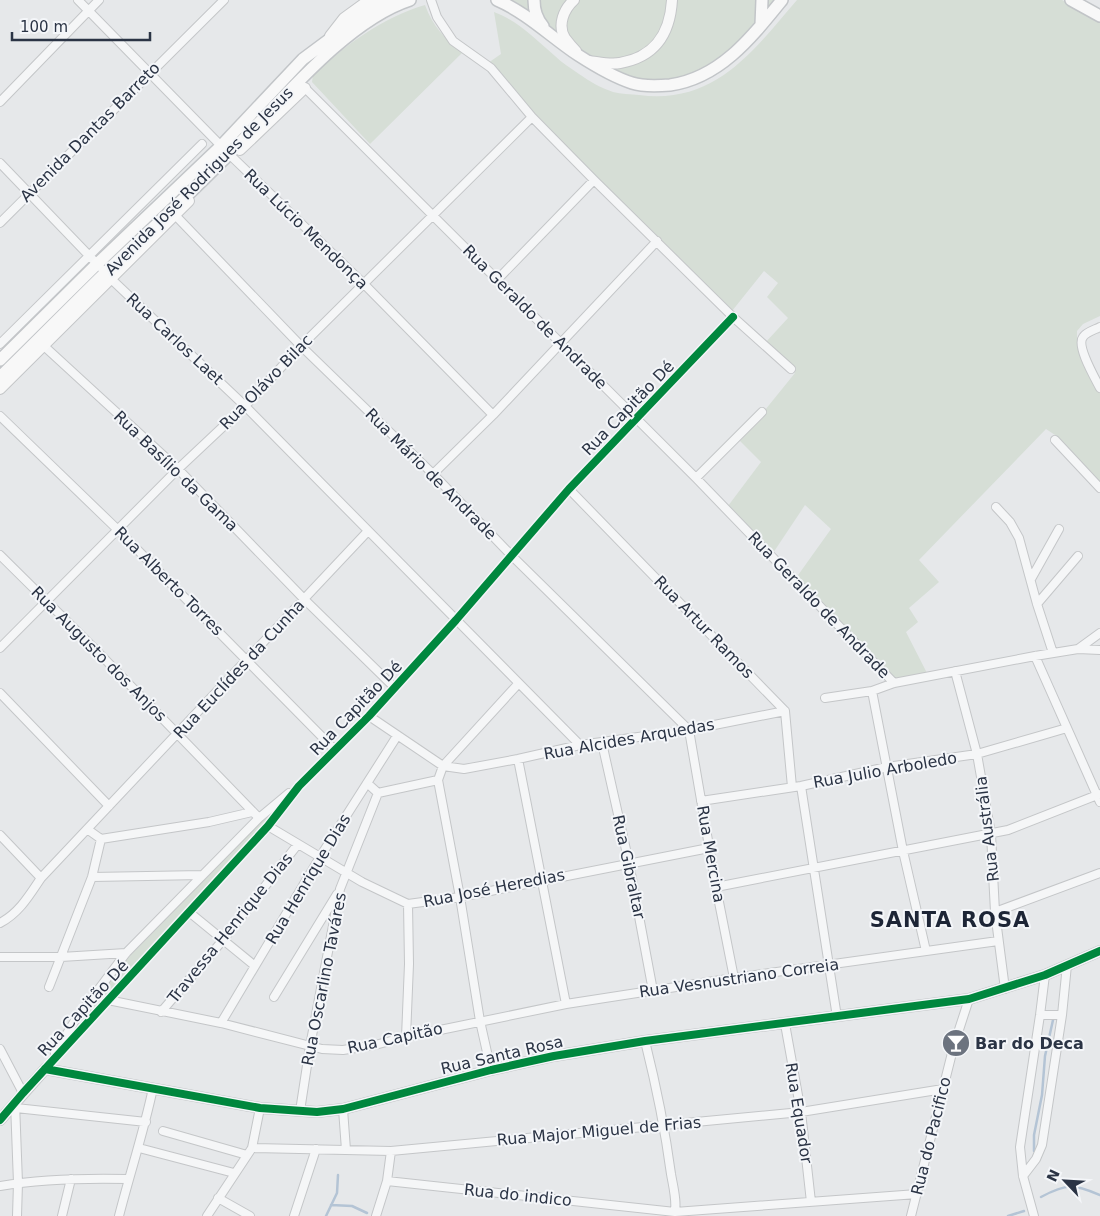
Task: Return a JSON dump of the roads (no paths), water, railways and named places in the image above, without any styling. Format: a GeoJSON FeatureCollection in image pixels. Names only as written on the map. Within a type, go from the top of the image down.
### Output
{"type":"FeatureCollection","features":[{"type":"Feature","properties":{"kind":"main road","name":"Avenida José Rodrigues de Jesus"},"geometry":{"type":"LineString","coordinates":[[0,377],[108,276],[228,152],[303,59],[377,4],[390,0]]}},
{"type":"Feature","properties":{"kind":"main road","name":"Avenida José Rodrigues de Jesus"},"geometry":{"type":"LineString","coordinates":[[0,360],[93,260],[228,152],[302,85],[332,50],[380,13],[410,0]]}},
{"type":"Feature","properties":{"kind":"main road"},"geometry":{"type":"LineString","coordinates":[[497,0],[512,7],[604,70],[634,84],[658,86],[680,83],[700,76],[720,65],[738,51],[782,0]]}},
{"type":"Feature","properties":{"kind":"main road"},"geometry":{"type":"LineString","coordinates":[[534,0],[538,21],[552,36]]}},
{"type":"Feature","properties":{"kind":"main road"},"geometry":{"type":"LineString","coordinates":[[761,26],[762,0]]}},
{"type":"Feature","properties":{"kind":"main road"},"geometry":{"type":"LineString","coordinates":[[1071,0],[1100,16]]}},
{"type":"Feature","properties":{"kind":"street","name":"Rua Lúcio Mendonça"},"geometry":{"type":"LineString","coordinates":[[78,0],[493,415]]}},
{"type":"Feature","properties":{"kind":"street"},"geometry":{"type":"LineString","coordinates":[[0,102],[100,0]]}},
{"type":"Feature","properties":{"kind":"street","name":"Avenida Dantas Barreto"},"geometry":{"type":"LineString","coordinates":[[0,223],[224,0]]}},
{"type":"Feature","properties":{"kind":"street"},"geometry":{"type":"LineString","coordinates":[[326,42],[344,18],[368,0]]}},
{"type":"Feature","properties":{"kind":"street"},"geometry":{"type":"LineString","coordinates":[[431,0],[437,17],[453,41],[491,68],[532,117],[594,180],[733,317],[791,369]]}},
{"type":"Feature","properties":{"kind":"street"},"geometry":{"type":"LineString","coordinates":[[574,0],[567,7],[562,24],[565,38],[584,58],[619,63],[637,58],[655,47],[661,40],[668,26],[672,0]]}},
{"type":"Feature","properties":{"kind":"street","name":"Rua Geraldo de Andrade"},"geometry":{"type":"LineString","coordinates":[[302,85],[696,478],[894,683]]}},
{"type":"Feature","properties":{"kind":"street","name":"Rua Olávo Bilac"},"geometry":{"type":"LineString","coordinates":[[0,648],[178,468],[245,406],[363,283],[532,117]]}},
{"type":"Feature","properties":{"kind":"street","name":"Avenida José Rodrigues de Jesus"},"geometry":{"type":"LineString","coordinates":[[93,260],[202,144]]}},
{"type":"Feature","properties":{"kind":"street","name":"Avenida José Rodrigues de Jesus"},"geometry":{"type":"LineString","coordinates":[[0,389],[44,346],[108,276],[175,215],[228,152]]}},
{"type":"Feature","properties":{"kind":"street","name":"Rua Carlos Laet"},"geometry":{"type":"LineString","coordinates":[[0,163],[108,276],[245,406],[580,745]]}},
{"type":"Feature","properties":{"kind":"street"},"geometry":{"type":"LineString","coordinates":[[498,280],[594,180]]}},
{"type":"Feature","properties":{"kind":"street","name":"Rua Mário de Andrade"},"geometry":{"type":"LineString","coordinates":[[175,215],[301,346],[433,474],[511,555],[689,730]]}},
{"type":"Feature","properties":{"kind":"street"},"geometry":{"type":"LineString","coordinates":[[433,474],[493,415],[658,241]]}},
{"type":"Feature","properties":{"kind":"street"},"geometry":{"type":"LineString","coordinates":[[0,344],[93,260]]}},
{"type":"Feature","properties":{"kind":"street","name":"Rua Capitão Dé"},"geometry":{"type":"LineString","coordinates":[[46,1069],[74,1022],[126,953],[259,818],[299,786],[369,716],[456,620],[569,489],[733,317]]}},
{"type":"Feature","properties":{"kind":"street"},"geometry":{"type":"LineString","coordinates":[[1100,327],[1084,335],[1081,339],[1082,351],[1100,388]]}},
{"type":"Feature","properties":{"kind":"street","name":"Rua Basílio da Gama"},"geometry":{"type":"LineString","coordinates":[[44,346],[178,468],[304,599],[395,688]]}},
{"type":"Feature","properties":{"kind":"street"},"geometry":{"type":"LineString","coordinates":[[696,478],[762,412]]}},
{"type":"Feature","properties":{"kind":"street","name":"Rua Alberto Torres"},"geometry":{"type":"LineString","coordinates":[[0,416],[117,529],[335,750]]}},
{"type":"Feature","properties":{"kind":"street"},"geometry":{"type":"LineString","coordinates":[[1055,440],[1100,488]]}},
{"type":"Feature","properties":{"kind":"street","name":"Rua Artur Ramos"},"geometry":{"type":"LineString","coordinates":[[569,489],[785,711]]}},
{"type":"Feature","properties":{"kind":"street"},"geometry":{"type":"LineString","coordinates":[[996,507],[1015,530],[1019,538],[1053,653]]}},
{"type":"Feature","properties":{"kind":"street"},"geometry":{"type":"LineString","coordinates":[[1031,579],[1059,529]]}},
{"type":"Feature","properties":{"kind":"street","name":"Rua Euclídes da Cunha"},"geometry":{"type":"LineString","coordinates":[[0,923],[24,904],[41,878],[368,531]]}},
{"type":"Feature","properties":{"kind":"street","name":"Rua Augusto dos Anjos"},"geometry":{"type":"LineString","coordinates":[[0,555],[178,733],[259,818]]}},
{"type":"Feature","properties":{"kind":"street"},"geometry":{"type":"LineString","coordinates":[[1037,604],[1078,556]]}},
{"type":"Feature","properties":{"kind":"street"},"geometry":{"type":"LineString","coordinates":[[1078,649],[1100,633]]}},
{"type":"Feature","properties":{"kind":"street"},"geometry":{"type":"LineString","coordinates":[[825,698],[872,691],[894,683],[1035,656],[1078,649],[1100,650]]}},
{"type":"Feature","properties":{"kind":"street"},"geometry":{"type":"LineString","coordinates":[[716,887],[991,834],[1008,830],[1099,797],[1035,656]]}},
{"type":"Feature","properties":{"kind":"street","name":"Rua Austrália"},"geometry":{"type":"LineString","coordinates":[[955,672],[977,754],[991,834],[995,912],[1005,988]]}},
{"type":"Feature","properties":{"kind":"street"},"geometry":{"type":"LineString","coordinates":[[491,1070],[480,1020],[460,897],[438,780],[443,766],[518,684]]}},
{"type":"Feature","properties":{"kind":"street"},"geometry":{"type":"LineString","coordinates":[[872,691],[903,851],[926,951]]}},
{"type":"Feature","properties":{"kind":"street"},"geometry":{"type":"LineString","coordinates":[[0,693],[109,806]]}},
{"type":"Feature","properties":{"kind":"street"},"geometry":{"type":"LineString","coordinates":[[785,711],[792,787]]}},
{"type":"Feature","properties":{"kind":"street","name":"Rua Alcides Arquedas"},"geometry":{"type":"LineString","coordinates":[[369,716],[443,766],[464,769],[580,745],[689,730],[785,711]]}},
{"type":"Feature","properties":{"kind":"street","name":"Rua Julio Arboledo"},"geometry":{"type":"LineString","coordinates":[[701,801],[801,786],[887,767],[977,754],[1067,728]]}},
{"type":"Feature","properties":{"kind":"street","name":"Rua Mercina"},"geometry":{"type":"LineString","coordinates":[[689,730],[734,978]]}},
{"type":"Feature","properties":{"kind":"street","name":"Rua Henrique Dias"},"geometry":{"type":"LineString","coordinates":[[221,1023],[320,857],[397,736]]}},
{"type":"Feature","properties":{"kind":"street","name":"Rua Gibraltar"},"geometry":{"type":"LineString","coordinates":[[602,743],[653,991]]}},
{"type":"Feature","properties":{"kind":"street"},"geometry":{"type":"LineString","coordinates":[[518,759],[566,1004]]}},
{"type":"Feature","properties":{"kind":"street"},"geometry":{"type":"LineString","coordinates":[[367,783],[378,793],[438,780]]}},
{"type":"Feature","properties":{"kind":"street","name":"Rua Capitão Dé"},"geometry":{"type":"LineString","coordinates":[[0,1120],[268,826],[299,786]]}},
{"type":"Feature","properties":{"kind":"street"},"geometry":{"type":"LineString","coordinates":[[801,786],[837,1017]]}},
{"type":"Feature","properties":{"kind":"street","name":"Rua Oscarlino Taváres"},"geometry":{"type":"LineString","coordinates":[[300,1111],[310,1046],[340,889],[378,793]]}},
{"type":"Feature","properties":{"kind":"street"},"geometry":{"type":"LineString","coordinates":[[87,829],[101,839],[209,822],[252,812]]}},
{"type":"Feature","properties":{"kind":"street","name":"Rua José Heredias"},"geometry":{"type":"LineString","coordinates":[[268,826],[347,873],[408,904],[460,897],[709,848]]}},
{"type":"Feature","properties":{"kind":"street"},"geometry":{"type":"LineString","coordinates":[[0,836],[41,878]]}},
{"type":"Feature","properties":{"kind":"street"},"geometry":{"type":"LineString","coordinates":[[49,987],[92,877],[101,839]]}},
{"type":"Feature","properties":{"kind":"street","name":"Travessa Henrique Dias"},"geometry":{"type":"LineString","coordinates":[[160,1012],[223,940],[298,844]]}},
{"type":"Feature","properties":{"kind":"street"},"geometry":{"type":"LineString","coordinates":[[995,912],[1100,873]]}},
{"type":"Feature","properties":{"kind":"street"},"geometry":{"type":"LineString","coordinates":[[92,877],[202,875]]}},
{"type":"Feature","properties":{"kind":"street"},"geometry":{"type":"LineString","coordinates":[[274,997],[340,889]]}},
{"type":"Feature","properties":{"kind":"street"},"geometry":{"type":"LineString","coordinates":[[406,1037],[409,964],[408,904]]}},
{"type":"Feature","properties":{"kind":"street"},"geometry":{"type":"LineString","coordinates":[[189,912],[255,966]]}},
{"type":"Feature","properties":{"kind":"street","name":"Rua Vesnustriano Correia"},"geometry":{"type":"LineString","coordinates":[[480,1020],[566,1004],[734,978],[998,940]]}},
{"type":"Feature","properties":{"kind":"street","name":"Rua Santa Rosa"},"geometry":{"type":"LineString","coordinates":[[46,1069],[260,1108],[317,1112],[343,1109],[491,1070],[554,1056],[645,1041],[969,999],[1045,975],[1100,951]]}},
{"type":"Feature","properties":{"kind":"street"},"geometry":{"type":"LineString","coordinates":[[0,957],[61,957],[126,953]]}},
{"type":"Feature","properties":{"kind":"street"},"geometry":{"type":"LineString","coordinates":[[1023,1176],[1036,1159],[1042,1145],[1062,1015],[1067,965]]}},
{"type":"Feature","properties":{"kind":"street"},"geometry":{"type":"LineString","coordinates":[[1034,1216],[1023,1176],[1020,1147],[1045,975]]}},
{"type":"Feature","properties":{"kind":"street","name":"Rua do Pacifico"},"geometry":{"type":"LineString","coordinates":[[911,1216],[954,1045],[969,999]]}},
{"type":"Feature","properties":{"kind":"street","name":"Rua Capitão"},"geometry":{"type":"LineString","coordinates":[[108,1000],[221,1023],[310,1046],[344,1050],[375,1045],[480,1020]]}},
{"type":"Feature","properties":{"kind":"street"},"geometry":{"type":"LineString","coordinates":[[1040,1015],[1062,1015]]}},
{"type":"Feature","properties":{"kind":"street","name":"Rua Equador"},"geometry":{"type":"LineString","coordinates":[[784,1024],[801,1112],[811,1202]]}},
{"type":"Feature","properties":{"kind":"street"},"geometry":{"type":"LineString","coordinates":[[645,1041],[664,1125],[674,1214]]}},
{"type":"Feature","properties":{"kind":"street"},"geometry":{"type":"LineString","coordinates":[[0,1049],[23,1093]]}},
{"type":"Feature","properties":{"kind":"street"},"geometry":{"type":"LineString","coordinates":[[119,1216],[128,1179],[146,1122],[153,1088]]}},
{"type":"Feature","properties":{"kind":"street","name":"Rua Major Miguel de Frias"},"geometry":{"type":"LineString","coordinates":[[252,1148],[391,1151],[801,1112],[943,1089]]}},
{"type":"Feature","properties":{"kind":"street"},"geometry":{"type":"LineString","coordinates":[[16,1216],[18,1183],[15,1105],[146,1122]]}},
{"type":"Feature","properties":{"kind":"street"},"geometry":{"type":"LineString","coordinates":[[207,1216],[252,1148],[260,1108]]}},
{"type":"Feature","properties":{"kind":"street"},"geometry":{"type":"LineString","coordinates":[[343,1109],[346,1150]]}},
{"type":"Feature","properties":{"kind":"street"},"geometry":{"type":"LineString","coordinates":[[163,1131],[247,1156]]}},
{"type":"Feature","properties":{"kind":"street"},"geometry":{"type":"LineString","coordinates":[[139,1148],[234,1173]]}},
{"type":"Feature","properties":{"kind":"street"},"geometry":{"type":"LineString","coordinates":[[294,1216],[316,1149]]}},
{"type":"Feature","properties":{"kind":"street"},"geometry":{"type":"LineString","coordinates":[[376,1216],[387,1181],[391,1151]]}},
{"type":"Feature","properties":{"kind":"street"},"geometry":{"type":"LineString","coordinates":[[62,1216],[71,1179]]}},
{"type":"Feature","properties":{"kind":"street"},"geometry":{"type":"LineString","coordinates":[[0,1186],[71,1179],[128,1179]]}},
{"type":"Feature","properties":{"kind":"street","name":"Rua do indico"},"geometry":{"type":"LineString","coordinates":[[387,1181],[674,1214],[917,1194]]}},
{"type":"Feature","properties":{"kind":"street"},"geometry":{"type":"LineString","coordinates":[[218,1198],[250,1216]]}},
{"type":"Feature","properties":{"kind":"waterway"},"geometry":{"type":"LineString","coordinates":[[1034,1151],[1034,1135],[1042,1095],[1045,1056],[1053,1020]]}},
{"type":"Feature","properties":{"kind":"waterway"},"geometry":{"type":"LineString","coordinates":[[326,1216],[337,1193],[338,1175]]}},
{"type":"Feature","properties":{"kind":"waterway"},"geometry":{"type":"LineString","coordinates":[[1041,1197],[1064,1187],[1076,1187],[1100,1195]]}},
{"type":"Feature","properties":{"kind":"waterway"},"geometry":{"type":"LineString","coordinates":[[331,1205],[352,1206],[367,1213]]}},
{"type":"Feature","properties":{"kind":"waterway"},"geometry":{"type":"LineString","coordinates":[[1008,1216],[1024,1211]]}},
{"type":"Feature","properties":{"kind":"place","name":"Bar do Deca"},"geometry":{"type":"Point","coordinates":[956,1043]}},
{"type":"Feature","properties":{"kind":"district","name":"SANTA ROSA"},"geometry":{"type":"Point","coordinates":[950,920]}}]}
